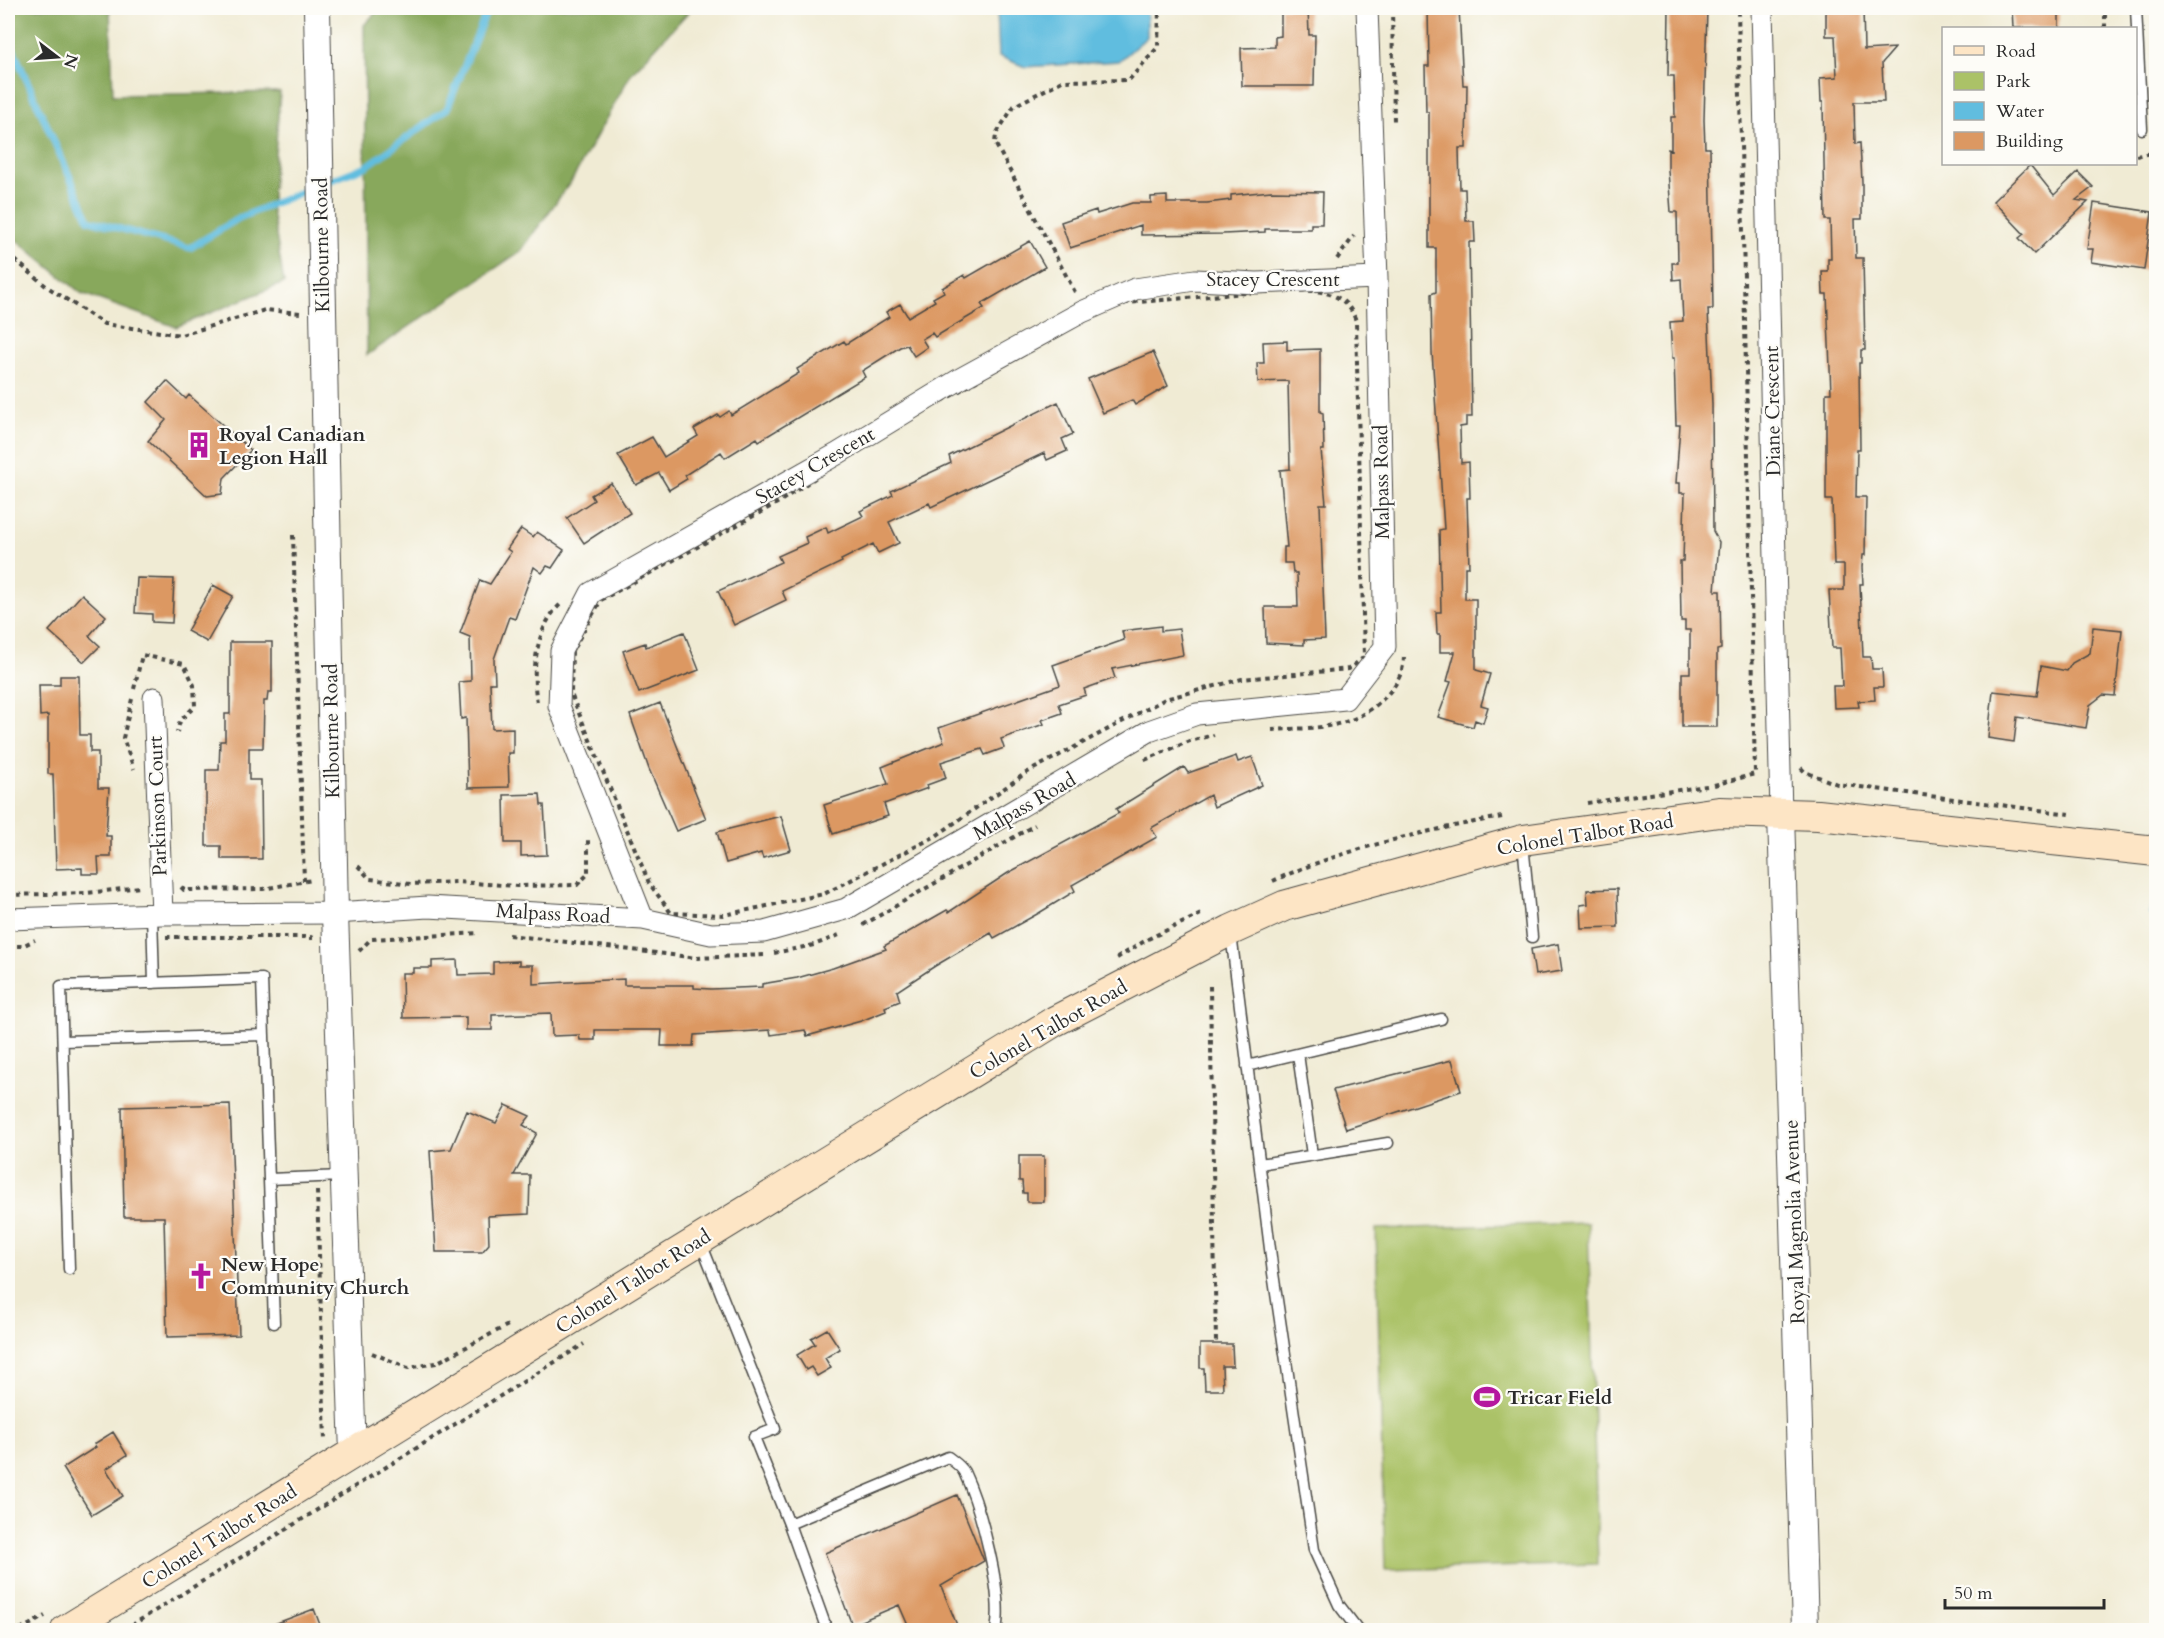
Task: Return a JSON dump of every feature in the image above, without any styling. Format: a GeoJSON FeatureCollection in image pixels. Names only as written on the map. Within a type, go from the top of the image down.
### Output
{"type":"FeatureCollection","features":[{"type":"Feature","properties":{"kind":"main road","name":"Colonel Talbot Road"},"geometry":{"type":"LineString","coordinates":[[66,1630],[1055,1020],[1231,930],[1284,906],[1523,840],[1719,812],[1818,815],[2157,851]]}},
{"type":"Feature","properties":{"kind":"street","name":"Kilbourne Road"},"geometry":{"type":"LineString","coordinates":[[316,8],[307,316],[335,913],[352,1454]]}},
{"type":"Feature","properties":{"kind":"street","name":"Malpass Road"},"geometry":{"type":"LineString","coordinates":[[8,919],[157,914],[335,913],[428,907],[643,919],[711,934],[764,932],[846,909],[1149,731],[1197,714],[1345,699],[1385,647],[1377,278],[1367,8]]}},
{"type":"Feature","properties":{"kind":"street","name":"Diane Crescent"},"geometry":{"type":"LineString","coordinates":[[1762,8],[1781,814]]}},
{"type":"Feature","properties":{"kind":"street","name":"Stacey Crescent"},"geometry":{"type":"LineString","coordinates":[[643,919],[559,706],[561,651],[591,592],[837,454],[980,368],[1082,312],[1135,289],[1195,280],[1257,283],[1377,278]]}},
{"type":"Feature","properties":{"kind":"street","name":"Parkinson Court"},"geometry":{"type":"LineString","coordinates":[[154,698],[157,914]]}},
{"type":"Feature","properties":{"kind":"street","name":"Royal Magnolia Avenue"},"geometry":{"type":"LineString","coordinates":[[1781,814],[1805,1630]]}},
{"type":"Feature","properties":{"kind":"lane"},"geometry":{"type":"LineString","coordinates":[[2136,8],[2137,27]]}},
{"type":"Feature","properties":{"kind":"lane"},"geometry":{"type":"LineString","coordinates":[[2137,28],[2142,129]]}},
{"type":"Feature","properties":{"kind":"lane"},"geometry":{"type":"LineString","coordinates":[[1523,840],[1532,937]]}},
{"type":"Feature","properties":{"kind":"lane"},"geometry":{"type":"LineString","coordinates":[[154,983],[153,938],[157,914]]}},
{"type":"Feature","properties":{"kind":"lane"},"geometry":{"type":"LineString","coordinates":[[1231,930],[1260,1164],[1314,1550],[1339,1605],[1358,1630]]}},
{"type":"Feature","properties":{"kind":"lane"},"geometry":{"type":"LineString","coordinates":[[69,1269],[61,986],[262,979],[274,1323]]}},
{"type":"Feature","properties":{"kind":"lane"},"geometry":{"type":"LineString","coordinates":[[1248,1066],[1441,1019]]}},
{"type":"Feature","properties":{"kind":"lane"},"geometry":{"type":"LineString","coordinates":[[63,1041],[264,1035]]}},
{"type":"Feature","properties":{"kind":"lane"},"geometry":{"type":"LineString","coordinates":[[1298,1054],[1312,1155]]}},
{"type":"Feature","properties":{"kind":"lane"},"geometry":{"type":"LineString","coordinates":[[1260,1164],[1388,1143]]}},
{"type":"Feature","properties":{"kind":"lane"},"geometry":{"type":"LineString","coordinates":[[269,1179],[344,1176]]}},
{"type":"Feature","properties":{"kind":"lane"},"geometry":{"type":"LineString","coordinates":[[699,1240],[775,1429],[754,1437],[789,1524],[827,1630]]}},
{"type":"Feature","properties":{"kind":"lane"},"geometry":{"type":"LineString","coordinates":[[789,1524],[948,1457],[963,1470],[988,1546],[994,1584],[996,1630]]}},
{"type":"Feature","properties":{"kind":"path"},"geometry":{"type":"LineString","coordinates":[[1076,294],[995,143],[996,134],[1014,106],[1062,81],[1129,80],[1158,47],[1159,8]]}},
{"type":"Feature","properties":{"kind":"path"},"geometry":{"type":"LineString","coordinates":[[1392,8],[1395,126]]}},
{"type":"Feature","properties":{"kind":"path"},"geometry":{"type":"LineString","coordinates":[[1738,8],[1755,774]]}},
{"type":"Feature","properties":{"kind":"path"},"geometry":{"type":"LineString","coordinates":[[2105,8],[2105,27]]}},
{"type":"Feature","properties":{"kind":"path"},"geometry":{"type":"LineString","coordinates":[[2137,156],[2157,152]]}},
{"type":"Feature","properties":{"kind":"path"},"geometry":{"type":"LineString","coordinates":[[8,254],[45,286],[104,324],[181,335],[266,310],[307,316]]}},
{"type":"Feature","properties":{"kind":"path"},"geometry":{"type":"LineString","coordinates":[[1282,290],[1326,291],[1352,309],[1356,321],[1364,657],[1348,669],[1242,679],[1165,699],[1026,773],[936,836],[824,894],[724,915],[671,913],[649,883],[571,694],[572,651],[601,600],[779,502],[851,454],[1115,303],[1282,290]]}},
{"type":"Feature","properties":{"kind":"path"},"geometry":{"type":"LineString","coordinates":[[297,302],[307,316]]}},
{"type":"Feature","properties":{"kind":"path"},"geometry":{"type":"LineString","coordinates":[[293,535],[304,881]]}},
{"type":"Feature","properties":{"kind":"path"},"geometry":{"type":"LineString","coordinates":[[1262,730],[1322,727],[1355,721],[1375,708],[1396,686],[1404,659],[1404,648]]}},
{"type":"Feature","properties":{"kind":"path"},"geometry":{"type":"LineString","coordinates":[[138,779],[123,738],[142,655],[184,664],[194,685],[195,706],[180,722],[175,741]]}},
{"type":"Feature","properties":{"kind":"path"},"geometry":{"type":"LineString","coordinates":[[1140,763],[1190,741],[1218,734]]}},
{"type":"Feature","properties":{"kind":"path"},"geometry":{"type":"LineString","coordinates":[[1805,772],[1837,784],[2080,815]]}},
{"type":"Feature","properties":{"kind":"path"},"geometry":{"type":"LineString","coordinates":[[861,926],[1042,821]]}},
{"type":"Feature","properties":{"kind":"path"},"geometry":{"type":"LineString","coordinates":[[351,858],[370,879],[411,884],[458,882],[517,886],[577,885],[588,874]]}},
{"type":"Feature","properties":{"kind":"path"},"geometry":{"type":"LineString","coordinates":[[179,883],[184,890],[263,889],[313,880],[315,871]]}},
{"type":"Feature","properties":{"kind":"path"},"geometry":{"type":"LineString","coordinates":[[8,895],[143,887],[144,876]]}},
{"type":"Feature","properties":{"kind":"path"},"geometry":{"type":"LineString","coordinates":[[500,934],[697,958],[755,957],[814,945],[852,930]]}},
{"type":"Feature","properties":{"kind":"path"},"geometry":{"type":"LineString","coordinates":[[359,959],[359,951],[371,939],[488,932]]}},
{"type":"Feature","properties":{"kind":"path"},"geometry":{"type":"LineString","coordinates":[[153,938],[311,937],[311,948]]}},
{"type":"Feature","properties":{"kind":"path"},"geometry":{"type":"LineString","coordinates":[[8,946],[22,946],[34,940],[45,940]]}},
{"type":"Feature","properties":{"kind":"path"},"geometry":{"type":"LineString","coordinates":[[1210,986],[1216,1344]]}},
{"type":"Feature","properties":{"kind":"path"},"geometry":{"type":"LineString","coordinates":[[317,1192],[325,1444]]}},
{"type":"Feature","properties":{"kind":"path"},"geometry":{"type":"LineString","coordinates":[[124,1630],[591,1339]]}},
{"type":"Feature","properties":{"kind":"green space"},"geometry":{"type":"Polygon","coordinates":[[[8,8],[110,8],[113,95],[280,92],[271,205],[284,283],[176,327],[81,293],[8,233],[8,8]]]}},
{"type":"Feature","properties":{"kind":"green space"},"geometry":{"type":"Polygon","coordinates":[[[380,8],[692,8],[631,74],[572,180],[521,251],[367,355],[364,25],[380,8]]]}},
{"type":"Feature","properties":{"kind":"green space","name":"Tricar Field"},"geometry":{"type":"Polygon","coordinates":[[[1588,1223],[1598,1564],[1385,1570],[1376,1229],[1588,1223]]]}},
{"type":"Feature","properties":{"kind":"water"},"geometry":{"type":"Polygon","coordinates":[[[997,8],[1147,8],[1147,37],[1119,61],[1025,67],[999,56],[997,8]]]}},
{"type":"Feature","properties":{"kind":"building"},"geometry":{"type":"Polygon","coordinates":[[[1281,8],[1308,8],[1309,35],[1315,35],[1314,86],[1242,86],[1241,48],[1275,47],[1275,37],[1281,36],[1281,8]]]}},
{"type":"Feature","properties":{"kind":"building"},"geometry":{"type":"Polygon","coordinates":[[[1428,8],[1459,8],[1463,85],[1467,85],[1466,148],[1459,148],[1460,189],[1465,189],[1466,221],[1474,221],[1475,242],[1469,242],[1472,417],[1466,417],[1466,426],[1460,427],[1461,463],[1469,462],[1470,498],[1467,498],[1469,567],[1465,567],[1465,599],[1476,599],[1476,670],[1490,674],[1481,705],[1488,707],[1483,723],[1475,720],[1473,727],[1438,717],[1451,682],[1447,681],[1455,652],[1440,652],[1436,612],[1441,612],[1439,530],[1444,529],[1432,352],[1431,294],[1436,292],[1436,248],[1429,248],[1429,112],[1426,112],[1425,66],[1429,66],[1428,8]]]}},
{"type":"Feature","properties":{"kind":"building"},"geometry":{"type":"Polygon","coordinates":[[[1669,8],[1707,8],[1704,120],[1705,148],[1710,148],[1713,309],[1708,309],[1712,404],[1713,531],[1719,542],[1715,591],[1720,591],[1721,649],[1717,650],[1717,727],[1682,727],[1682,673],[1690,673],[1690,630],[1685,630],[1685,621],[1681,621],[1680,561],[1683,561],[1685,493],[1680,493],[1680,483],[1676,483],[1680,425],[1676,425],[1674,358],[1672,358],[1670,322],[1683,321],[1681,279],[1673,280],[1672,263],[1678,263],[1677,212],[1671,212],[1668,170],[1668,149],[1671,150],[1671,117],[1675,117],[1674,76],[1668,76],[1669,8]]]}},
{"type":"Feature","properties":{"kind":"building"},"geometry":{"type":"Polygon","coordinates":[[[1826,8],[1863,8],[1864,50],[1895,48],[1882,63],[1884,102],[1854,102],[1855,144],[1860,143],[1862,182],[1862,219],[1855,219],[1856,258],[1863,258],[1865,350],[1861,350],[1861,363],[1859,363],[1860,449],[1857,449],[1856,497],[1866,497],[1863,584],[1860,584],[1863,657],[1871,657],[1872,669],[1882,669],[1883,687],[1874,687],[1875,700],[1858,701],[1859,707],[1834,708],[1833,686],[1842,686],[1840,648],[1832,648],[1829,590],[1844,590],[1844,565],[1834,565],[1832,500],[1826,500],[1826,393],[1831,393],[1827,294],[1823,294],[1822,271],[1828,271],[1828,259],[1831,259],[1830,220],[1825,220],[1823,102],[1821,102],[1820,78],[1837,77],[1835,36],[1826,36],[1826,8]]]}},
{"type":"Feature","properties":{"kind":"building"},"geometry":{"type":"Polygon","coordinates":[[[2012,8],[2059,8],[2059,27],[2013,27],[2012,8]]]}},
{"type":"Feature","properties":{"kind":"building"},"geometry":{"type":"Polygon","coordinates":[[[2030,165],[2054,195],[2078,172],[2093,187],[2076,200],[2088,202],[2034,254],[2019,238],[2024,234],[1993,201],[2030,165]]]}},
{"type":"Feature","properties":{"kind":"building"},"geometry":{"type":"Polygon","coordinates":[[[1271,191],[1323,192],[1322,224],[1311,224],[1311,229],[1265,229],[1265,232],[1141,235],[1141,225],[1070,248],[1061,222],[1096,210],[1097,214],[1132,203],[1151,203],[1151,197],[1167,196],[1167,203],[1207,203],[1231,200],[1231,195],[1271,191]]]}},
{"type":"Feature","properties":{"kind":"building"},"geometry":{"type":"Polygon","coordinates":[[[2094,203],[2152,212],[2144,270],[2091,262],[2093,249],[2087,249],[2094,203]]]}},
{"type":"Feature","properties":{"kind":"building"},"geometry":{"type":"Polygon","coordinates":[[[1030,241],[1045,267],[981,304],[984,308],[935,337],[932,333],[922,339],[927,347],[914,356],[907,345],[900,347],[862,371],[865,377],[759,441],[757,438],[725,458],[721,452],[685,475],[687,479],[669,490],[659,473],[636,485],[618,455],[652,437],[664,457],[698,436],[694,429],[718,415],[720,417],[729,411],[731,415],[799,373],[797,369],[844,341],[846,344],[889,317],[886,312],[900,304],[908,317],[935,301],[933,298],[944,292],[942,288],[964,275],[966,278],[1030,241]]]}},
{"type":"Feature","properties":{"kind":"building"},"geometry":{"type":"Polygon","coordinates":[[[1287,341],[1287,350],[1320,349],[1320,412],[1323,413],[1324,450],[1321,450],[1326,504],[1320,504],[1325,639],[1304,640],[1304,645],[1266,643],[1265,607],[1298,607],[1297,573],[1293,573],[1292,563],[1284,563],[1284,547],[1287,547],[1280,470],[1290,469],[1288,381],[1258,382],[1257,363],[1264,363],[1263,342],[1287,341]]]}},
{"type":"Feature","properties":{"kind":"building"},"geometry":{"type":"Polygon","coordinates":[[[1153,352],[1168,386],[1135,405],[1132,400],[1103,413],[1088,379],[1153,352]]]}},
{"type":"Feature","properties":{"kind":"building","name":"Royal Canadian Legion Hall"},"geometry":{"type":"Polygon","coordinates":[[[167,381],[186,399],[189,395],[251,450],[224,478],[222,494],[207,496],[148,441],[166,420],[148,402],[167,381]]]}},
{"type":"Feature","properties":{"kind":"building"},"geometry":{"type":"Polygon","coordinates":[[[1058,402],[1073,434],[1062,439],[1067,451],[1047,460],[1044,453],[931,507],[929,503],[889,522],[899,543],[878,553],[873,544],[782,591],[786,600],[734,625],[718,591],[781,562],[778,556],[807,543],[805,537],[826,527],[828,533],[863,516],[860,511],[893,495],[891,491],[951,463],[949,456],[1058,402]]]}},
{"type":"Feature","properties":{"kind":"building"},"geometry":{"type":"Polygon","coordinates":[[[611,483],[630,513],[584,543],[567,518],[594,500],[591,495],[611,483]]]}},
{"type":"Feature","properties":{"kind":"building"},"geometry":{"type":"Polygon","coordinates":[[[521,529],[533,537],[537,532],[564,550],[552,568],[547,566],[542,573],[534,567],[515,619],[509,617],[494,659],[495,683],[490,683],[492,729],[513,728],[513,753],[508,753],[509,787],[468,788],[466,718],[461,719],[459,682],[471,681],[470,637],[460,633],[480,580],[490,584],[511,552],[507,549],[521,529]]]}},
{"type":"Feature","properties":{"kind":"building"},"geometry":{"type":"Polygon","coordinates":[[[137,578],[174,579],[172,623],[152,622],[152,614],[135,613],[137,578]]]}},
{"type":"Feature","properties":{"kind":"building"},"geometry":{"type":"Polygon","coordinates":[[[213,585],[233,596],[207,642],[187,631],[213,585]]]}},
{"type":"Feature","properties":{"kind":"building"},"geometry":{"type":"Polygon","coordinates":[[[82,594],[106,616],[89,636],[100,646],[84,662],[49,631],[82,594]]]}},
{"type":"Feature","properties":{"kind":"building"},"geometry":{"type":"Polygon","coordinates":[[[1161,626],[1161,631],[1179,629],[1183,655],[1112,669],[1115,678],[1084,689],[1086,695],[1059,704],[1062,713],[1042,720],[1044,724],[1001,739],[1004,748],[985,755],[982,749],[941,762],[946,778],[927,785],[928,788],[884,804],[888,816],[833,834],[824,805],[888,784],[882,767],[944,742],[939,728],[1060,685],[1053,665],[1124,640],[1122,631],[1161,626]]]}},
{"type":"Feature","properties":{"kind":"building"},"geometry":{"type":"Polygon","coordinates":[[[2093,627],[2122,630],[2115,696],[2103,695],[2090,705],[2086,728],[2017,717],[2014,742],[1988,738],[1993,691],[2037,696],[2041,666],[2067,671],[2072,663],[2090,653],[2093,627]]]}},
{"type":"Feature","properties":{"kind":"building"},"geometry":{"type":"Polygon","coordinates":[[[684,632],[699,670],[639,693],[623,651],[645,643],[646,647],[684,632]]]}},
{"type":"Feature","properties":{"kind":"building"},"geometry":{"type":"Polygon","coordinates":[[[230,642],[272,642],[272,692],[268,692],[267,701],[264,701],[263,748],[249,748],[249,780],[261,780],[262,859],[221,859],[221,846],[206,846],[206,770],[219,770],[220,741],[225,741],[225,714],[230,714],[230,642]]]}},
{"type":"Feature","properties":{"kind":"building"},"geometry":{"type":"Polygon","coordinates":[[[60,676],[79,676],[80,735],[90,735],[90,752],[98,752],[98,788],[109,788],[106,836],[111,836],[111,857],[98,857],[99,874],[82,874],[82,868],[56,869],[53,774],[48,774],[48,715],[40,716],[39,685],[60,685],[60,676]]]}},
{"type":"Feature","properties":{"kind":"building"},"geometry":{"type":"Polygon","coordinates":[[[660,703],[706,819],[676,831],[649,769],[630,715],[660,703]]]}},
{"type":"Feature","properties":{"kind":"building"},"geometry":{"type":"Polygon","coordinates":[[[1236,756],[1238,762],[1252,757],[1262,785],[1214,807],[1210,795],[1151,828],[1157,837],[1072,885],[1075,891],[1039,913],[994,938],[991,933],[935,966],[897,991],[900,1001],[885,1007],[886,1011],[861,1021],[807,1036],[805,1030],[771,1035],[770,1030],[694,1035],[693,1046],[661,1046],[662,1030],[595,1030],[595,1040],[580,1040],[579,1035],[552,1036],[551,1013],[492,1015],[492,1030],[466,1030],[466,1017],[403,1018],[402,973],[413,973],[413,968],[432,968],[432,961],[457,960],[458,975],[493,974],[493,962],[519,961],[519,965],[533,965],[533,984],[624,979],[624,985],[694,985],[694,988],[711,989],[762,987],[762,984],[797,978],[833,968],[886,949],[884,946],[947,910],[949,912],[1008,873],[1119,813],[1116,809],[1184,767],[1188,773],[1236,756]]]}},
{"type":"Feature","properties":{"kind":"building"},"geometry":{"type":"Polygon","coordinates":[[[540,794],[541,805],[544,805],[547,855],[521,856],[521,843],[505,843],[504,795],[540,794]]]}},
{"type":"Feature","properties":{"kind":"building"},"geometry":{"type":"Polygon","coordinates":[[[781,816],[791,850],[763,858],[761,853],[726,863],[717,832],[781,816]]]}},
{"type":"Feature","properties":{"kind":"building"},"geometry":{"type":"Polygon","coordinates":[[[1617,889],[1618,927],[1581,928],[1580,905],[1588,904],[1587,890],[1617,889]]]}},
{"type":"Feature","properties":{"kind":"building"},"geometry":{"type":"Polygon","coordinates":[[[1558,944],[1562,971],[1535,975],[1531,949],[1558,944]]]}},
{"type":"Feature","properties":{"kind":"building"},"geometry":{"type":"Polygon","coordinates":[[[1452,1060],[1461,1091],[1346,1129],[1333,1090],[1452,1060]]]}},
{"type":"Feature","properties":{"kind":"building","name":"New Hope Community Church"},"geometry":{"type":"Polygon","coordinates":[[[230,1104],[239,1335],[167,1337],[164,1217],[124,1217],[122,1107],[230,1104]]]}},
{"type":"Feature","properties":{"kind":"building"},"geometry":{"type":"Polygon","coordinates":[[[506,1105],[530,1116],[523,1125],[537,1133],[514,1175],[530,1175],[529,1214],[488,1216],[489,1244],[482,1252],[436,1252],[430,1151],[451,1149],[467,1111],[496,1123],[506,1105]]]}},
{"type":"Feature","properties":{"kind":"building"},"geometry":{"type":"Polygon","coordinates":[[[1019,1156],[1044,1156],[1044,1202],[1027,1202],[1027,1193],[1023,1193],[1022,1181],[1019,1181],[1019,1156]]]}},
{"type":"Feature","properties":{"kind":"building"},"geometry":{"type":"Polygon","coordinates":[[[827,1329],[840,1349],[825,1358],[831,1368],[817,1376],[811,1367],[806,1370],[797,1355],[815,1344],[811,1338],[827,1329]]]}},
{"type":"Feature","properties":{"kind":"building"},"geometry":{"type":"Polygon","coordinates":[[[1200,1344],[1232,1344],[1233,1366],[1222,1366],[1223,1390],[1205,1390],[1204,1368],[1200,1368],[1200,1344]]]}},
{"type":"Feature","properties":{"kind":"building"},"geometry":{"type":"Polygon","coordinates":[[[113,1432],[127,1455],[106,1469],[123,1496],[92,1515],[63,1468],[96,1447],[94,1444],[113,1432]]]}},
{"type":"Feature","properties":{"kind":"building"},"geometry":{"type":"Polygon","coordinates":[[[957,1495],[984,1561],[941,1586],[959,1630],[910,1630],[899,1605],[852,1625],[825,1553],[957,1495]]]}},
{"type":"Feature","properties":{"kind":"building"},"geometry":{"type":"Polygon","coordinates":[[[314,1609],[322,1630],[261,1630],[261,1629],[314,1609]]]}},
{"type":"Feature","properties":{"kind":"waterway"},"geometry":{"type":"LineString","coordinates":[[326,182],[367,166],[447,109],[488,8]]}},
{"type":"Feature","properties":{"kind":"waterway"},"geometry":{"type":"LineString","coordinates":[[8,38],[89,220],[190,248],[239,218],[316,186]]}},
{"type":"Feature","properties":{"kind":"waterway"},"geometry":{"type":"LineString","coordinates":[[2152,913],[2156,904]]}},
{"type":"Feature","properties":{"kind":"place","name":"Royal Canadian Legion Hall"},"geometry":{"type":"Point","coordinates":[199,445]}},
{"type":"Feature","properties":{"kind":"place","name":"New Hope Community Church"},"geometry":{"type":"Point","coordinates":[201,1276]}},
{"type":"Feature","properties":{"kind":"place","name":"Tricar Field"},"geometry":{"type":"Point","coordinates":[1487,1397]}}]}
